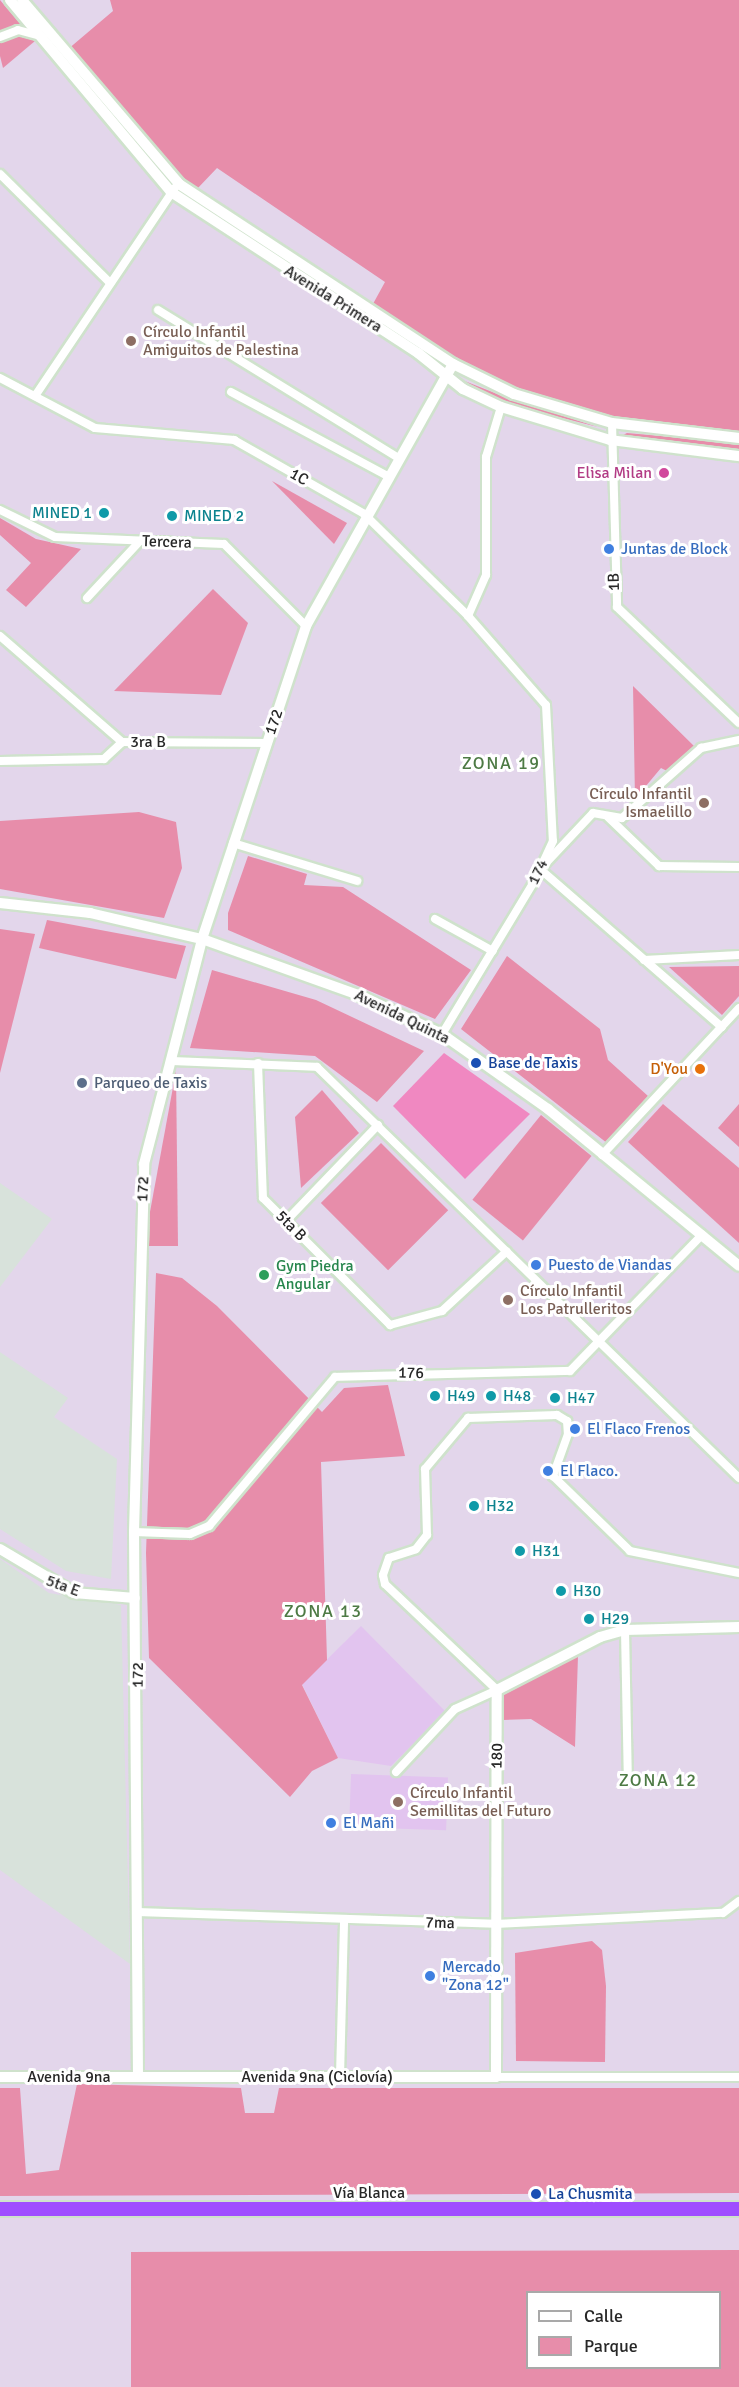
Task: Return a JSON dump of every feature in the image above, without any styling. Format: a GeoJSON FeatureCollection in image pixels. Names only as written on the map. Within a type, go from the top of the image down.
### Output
{"type":"FeatureCollection","features":[{"type":"Feature","properties":{"kind":"highway","name":"Vía Blanca"},"geometry":{"type":"LineString","coordinates":[[0,2209],[739,2209]]}},
{"type":"Feature","properties":{"kind":"street","name":"Avenida Primera"},"geometry":{"type":"LineString","coordinates":[[10,0],[175,188],[418,353],[447,378],[501,407],[610,440],[739,456]]}},
{"type":"Feature","properties":{"kind":"street","name":"Avenida Primera"},"geometry":{"type":"LineString","coordinates":[[22,0],[175,188],[453,364],[514,394],[612,423],[739,438]]}},
{"type":"Feature","properties":{"kind":"street"},"geometry":{"type":"LineString","coordinates":[[0,37],[18,30],[41,36]]}},
{"type":"Feature","properties":{"kind":"street"},"geometry":{"type":"LineString","coordinates":[[0,174],[110,283]]}},
{"type":"Feature","properties":{"kind":"street"},"geometry":{"type":"LineString","coordinates":[[35,396],[175,188]]}},
{"type":"Feature","properties":{"kind":"street"},"geometry":{"type":"LineString","coordinates":[[158,310],[397,457]]}},
{"type":"Feature","properties":{"kind":"street","name":"172"},"geometry":{"type":"LineString","coordinates":[[138,2077],[134,1532],[144,1164],[202,939],[306,626],[364,514],[447,378],[453,364]]}},
{"type":"Feature","properties":{"kind":"street","name":"1C"},"geometry":{"type":"LineString","coordinates":[[0,378],[95,428],[234,440],[364,514],[468,616],[535,691]]}},
{"type":"Feature","properties":{"kind":"street"},"geometry":{"type":"LineString","coordinates":[[231,392],[386,475]]}},
{"type":"Feature","properties":{"kind":"street"},"geometry":{"type":"LineString","coordinates":[[468,616],[486,575],[486,457],[501,407]]}},
{"type":"Feature","properties":{"kind":"street","name":"1B"},"geometry":{"type":"LineString","coordinates":[[612,423],[610,440],[617,607],[739,723]]}},
{"type":"Feature","properties":{"kind":"street","name":"Tercera"},"geometry":{"type":"LineString","coordinates":[[0,510],[55,537],[224,544],[306,626]]}},
{"type":"Feature","properties":{"kind":"street"},"geometry":{"type":"LineString","coordinates":[[87,598],[140,541]]}},
{"type":"Feature","properties":{"kind":"street"},"geometry":{"type":"LineString","coordinates":[[0,636],[122,742]]}},
{"type":"Feature","properties":{"kind":"street","name":"174"},"geometry":{"type":"LineString","coordinates":[[442,1034],[493,951],[540,869],[553,841],[546,705],[535,691]]}},
{"type":"Feature","properties":{"kind":"street"},"geometry":{"type":"LineString","coordinates":[[722,1027],[540,869],[586,818],[622,818],[634,811],[701,748],[739,740]]}},
{"type":"Feature","properties":{"kind":"street","name":"3ra B"},"geometry":{"type":"LineString","coordinates":[[0,761],[104,759],[122,742],[266,743]]}},
{"type":"Feature","properties":{"kind":"street"},"geometry":{"type":"LineString","coordinates":[[608,817],[659,866],[739,867]]}},
{"type":"Feature","properties":{"kind":"street"},"geometry":{"type":"LineString","coordinates":[[233,843],[357,881]]}},
{"type":"Feature","properties":{"kind":"street","name":"Avenida Quinta"},"geometry":{"type":"LineString","coordinates":[[0,903],[90,913],[202,939],[287,967],[442,1034],[548,1109],[739,1266]]}},
{"type":"Feature","properties":{"kind":"street"},"geometry":{"type":"LineString","coordinates":[[435,919],[493,951]]}},
{"type":"Feature","properties":{"kind":"street"},"geometry":{"type":"LineString","coordinates":[[644,960],[739,955]]}},
{"type":"Feature","properties":{"kind":"street"},"geometry":{"type":"LineString","coordinates":[[602,1155],[739,1008]]}},
{"type":"Feature","properties":{"kind":"street"},"geometry":{"type":"LineString","coordinates":[[170,1061],[316,1067],[739,1478]]}},
{"type":"Feature","properties":{"kind":"street","name":"5ta B"},"geometry":{"type":"LineString","coordinates":[[258,1064],[263,1198],[390,1325],[442,1311],[507,1251]]}},
{"type":"Feature","properties":{"kind":"street"},"geometry":{"type":"LineString","coordinates":[[286,1221],[378,1125]]}},
{"type":"Feature","properties":{"kind":"street","name":"176"},"geometry":{"type":"LineString","coordinates":[[134,1532],[190,1534],[209,1526],[335,1377],[570,1371],[702,1235]]}},
{"type":"Feature","properties":{"kind":"street"},"geometry":{"type":"LineString","coordinates":[[498,1690],[385,1584],[388,1558],[416,1549],[428,1535],[425,1469],[468,1418],[557,1415],[567,1421],[568,1434],[553,1476],[630,1551],[739,1573]]}},
{"type":"Feature","properties":{"kind":"street","name":"5ta E"},"geometry":{"type":"LineString","coordinates":[[0,1549],[74,1593],[135,1598]]}},
{"type":"Feature","properties":{"kind":"street"},"geometry":{"type":"LineString","coordinates":[[396,1772],[455,1709],[498,1690],[600,1637],[625,1630],[739,1627]]}},
{"type":"Feature","properties":{"kind":"street"},"geometry":{"type":"LineString","coordinates":[[625,1630],[628,1782]]}},
{"type":"Feature","properties":{"kind":"street","name":"180"},"geometry":{"type":"LineString","coordinates":[[496,2077],[498,1690]]}},
{"type":"Feature","properties":{"kind":"street","name":"7ma"},"geometry":{"type":"LineString","coordinates":[[137,1912],[495,1924],[723,1913],[739,1901]]}},
{"type":"Feature","properties":{"kind":"street"},"geometry":{"type":"LineString","coordinates":[[340,2076],[344,1920]]}},
{"type":"Feature","properties":{"kind":"street","name":"Avenida 9na"},"geometry":{"type":"LineString","coordinates":[[0,2077],[138,2077]]}},
{"type":"Feature","properties":{"kind":"street","name":"Avenida 9na (Ciclovía)"},"geometry":{"type":"LineString","coordinates":[[138,2077],[496,2077]]}},
{"type":"Feature","properties":{"kind":"street"},"geometry":{"type":"LineString","coordinates":[[496,2077],[739,2077]]}},
{"type":"Feature","properties":{"kind":"shaded area"},"geometry":{"type":"Polygon","coordinates":[[[444,1053],[530,1114],[465,1179],[393,1106],[444,1053]]]}},
{"type":"Feature","properties":{"kind":"shaded area"},"geometry":{"type":"Polygon","coordinates":[[[0,1183],[52,1219],[0,1287],[0,1183]]]}},
{"type":"Feature","properties":{"kind":"shaded area"},"geometry":{"type":"Polygon","coordinates":[[[0,1352],[68,1398],[54,1417],[117,1459],[111,1579],[66,1571],[0,1529],[0,1352]]]}},
{"type":"Feature","properties":{"kind":"shaded area"},"geometry":{"type":"Polygon","coordinates":[[[0,1559],[49,1593],[121,1605],[130,1964],[0,1870],[0,1559]]]}},
{"type":"Feature","properties":{"kind":"shaded area"},"geometry":{"type":"Polygon","coordinates":[[[361,1626],[446,1712],[391,1766],[338,1758],[302,1684],[361,1626]]]}},
{"type":"Feature","properties":{"kind":"shaded area","name":"Círculo Infantil Semillitas del Futuro"},"geometry":{"type":"Polygon","coordinates":[[[351,1774],[448,1777],[446,1830],[349,1827],[351,1774]]]}},
{"type":"Feature","properties":{"kind":"green space"},"geometry":{"type":"Polygon","coordinates":[[[0,0],[35,41],[3,68],[0,56],[0,0]]]}},
{"type":"Feature","properties":{"kind":"green space"},"geometry":{"type":"Polygon","coordinates":[[[110,0],[739,0],[739,435],[644,429],[473,373],[368,313],[385,282],[217,168],[197,189],[177,181],[67,50],[113,11],[110,0]]]}},
{"type":"Feature","properties":{"kind":"green space"},"geometry":{"type":"Polygon","coordinates":[[[462,380],[505,397],[598,427],[511,405],[462,380]]]}},
{"type":"Feature","properties":{"kind":"green space"},"geometry":{"type":"Polygon","coordinates":[[[627,433],[739,443],[739,451],[621,436],[627,433]]]}},
{"type":"Feature","properties":{"kind":"green space"},"geometry":{"type":"Polygon","coordinates":[[[272,481],[347,523],[334,544],[272,481]]]}},
{"type":"Feature","properties":{"kind":"green space"},"geometry":{"type":"Polygon","coordinates":[[[0,518],[36,539],[81,549],[26,607],[6,590],[31,563],[0,535],[0,518]]]}},
{"type":"Feature","properties":{"kind":"green space"},"geometry":{"type":"Polygon","coordinates":[[[213,589],[248,623],[221,695],[114,691],[213,589]]]}},
{"type":"Feature","properties":{"kind":"green space"},"geometry":{"type":"Polygon","coordinates":[[[633,686],[695,747],[667,771],[661,768],[635,799],[633,686]]]}},
{"type":"Feature","properties":{"kind":"green space"},"geometry":{"type":"Polygon","coordinates":[[[139,812],[176,822],[182,868],[164,918],[0,889],[0,821],[139,812]]]}},
{"type":"Feature","properties":{"kind":"green space"},"geometry":{"type":"Polygon","coordinates":[[[248,856],[307,874],[304,885],[343,887],[471,970],[435,1019],[228,930],[228,913],[248,856]]]}},
{"type":"Feature","properties":{"kind":"green space"},"geometry":{"type":"Polygon","coordinates":[[[47,920],[186,946],[176,979],[39,948],[47,920]]]}},
{"type":"Feature","properties":{"kind":"green space"},"geometry":{"type":"Polygon","coordinates":[[[0,929],[35,934],[0,1073],[0,929]]]}},
{"type":"Feature","properties":{"kind":"green space"},"geometry":{"type":"Polygon","coordinates":[[[507,956],[600,1029],[608,1060],[648,1096],[607,1143],[461,1029],[507,956]]]}},
{"type":"Feature","properties":{"kind":"green space"},"geometry":{"type":"Polygon","coordinates":[[[739,966],[739,996],[722,1015],[669,967],[739,966]]]}},
{"type":"Feature","properties":{"kind":"green space"},"geometry":{"type":"Polygon","coordinates":[[[212,970],[316,1000],[424,1051],[377,1102],[315,1056],[190,1048],[212,970]]]}},
{"type":"Feature","properties":{"kind":"green space"},"geometry":{"type":"Polygon","coordinates":[[[176,1071],[178,1246],[147,1246],[147,1228],[176,1071]]]}},
{"type":"Feature","properties":{"kind":"green space"},"geometry":{"type":"Polygon","coordinates":[[[322,1090],[359,1133],[301,1188],[295,1117],[322,1090]]]}},
{"type":"Feature","properties":{"kind":"green space"},"geometry":{"type":"Polygon","coordinates":[[[663,1104],[739,1168],[739,1243],[628,1142],[663,1104]]]}},
{"type":"Feature","properties":{"kind":"green space"},"geometry":{"type":"Polygon","coordinates":[[[739,1104],[739,1147],[718,1128],[739,1104]]]}},
{"type":"Feature","properties":{"kind":"green space"},"geometry":{"type":"Polygon","coordinates":[[[541,1115],[592,1156],[523,1241],[472,1200],[541,1115]]]}},
{"type":"Feature","properties":{"kind":"green space"},"geometry":{"type":"Polygon","coordinates":[[[381,1143],[448,1210],[388,1270],[321,1203],[381,1143]]]}},
{"type":"Feature","properties":{"kind":"green space"},"geometry":{"type":"Polygon","coordinates":[[[156,1273],[182,1278],[217,1306],[322,1412],[344,1388],[388,1385],[405,1456],[321,1462],[327,1660],[302,1685],[338,1758],[312,1771],[290,1797],[149,1658],[146,1553],[156,1273]]]}},
{"type":"Feature","properties":{"kind":"green space"},"geometry":{"type":"Polygon","coordinates":[[[578,1656],[575,1747],[531,1719],[503,1720],[503,1695],[578,1656]]]}},
{"type":"Feature","properties":{"kind":"green space"},"geometry":{"type":"Polygon","coordinates":[[[592,1941],[602,1950],[606,1986],[605,2062],[516,2061],[515,1953],[592,1941]]]}},
{"type":"Feature","properties":{"kind":"green space"},"geometry":{"type":"Polygon","coordinates":[[[77,2084],[241,2088],[245,2113],[274,2113],[279,2088],[739,2088],[739,2193],[0,2196],[0,2088],[20,2088],[26,2174],[59,2170],[77,2084]]]}},
{"type":"Feature","properties":{"kind":"green space"},"geometry":{"type":"Polygon","coordinates":[[[739,2250],[739,2387],[131,2387],[131,2252],[739,2250]]]}},
{"type":"Feature","properties":{"kind":"place","name":"Círculo Infantil Amiguitos de Palestina"},"geometry":{"type":"Point","coordinates":[131,341]}},
{"type":"Feature","properties":{"kind":"place","name":"Elisa Milan"},"geometry":{"type":"Point","coordinates":[664,473]}},
{"type":"Feature","properties":{"kind":"place","name":"MINED 1"},"geometry":{"type":"Point","coordinates":[104,513]}},
{"type":"Feature","properties":{"kind":"place","name":"MINED 2"},"geometry":{"type":"Point","coordinates":[172,516]}},
{"type":"Feature","properties":{"kind":"place","name":"Juntas de Block"},"geometry":{"type":"Point","coordinates":[609,549]}},
{"type":"Feature","properties":{"kind":"place","name":"Círculo Infantil Ismaelillo"},"geometry":{"type":"Point","coordinates":[704,803]}},
{"type":"Feature","properties":{"kind":"place","name":"Base de Taxis"},"geometry":{"type":"Point","coordinates":[476,1063]}},
{"type":"Feature","properties":{"kind":"place","name":"D'You"},"geometry":{"type":"Point","coordinates":[700,1069]}},
{"type":"Feature","properties":{"kind":"place","name":"Parqueo de Taxis"},"geometry":{"type":"Point","coordinates":[82,1083]}},
{"type":"Feature","properties":{"kind":"place","name":"Puesto de Viandas"},"geometry":{"type":"Point","coordinates":[536,1265]}},
{"type":"Feature","properties":{"kind":"place","name":"Gym Piedra Angular"},"geometry":{"type":"Point","coordinates":[264,1275]}},
{"type":"Feature","properties":{"kind":"place","name":"Círculo Infantil Los Patrulleritos"},"geometry":{"type":"Point","coordinates":[508,1300]}},
{"type":"Feature","properties":{"kind":"place","name":"H49"},"geometry":{"type":"Point","coordinates":[435,1396]}},
{"type":"Feature","properties":{"kind":"place","name":"H48"},"geometry":{"type":"Point","coordinates":[491,1396]}},
{"type":"Feature","properties":{"kind":"place","name":"H47"},"geometry":{"type":"Point","coordinates":[555,1398]}},
{"type":"Feature","properties":{"kind":"place","name":"El Flaco Frenos"},"geometry":{"type":"Point","coordinates":[575,1429]}},
{"type":"Feature","properties":{"kind":"place","name":"El Flaco."},"geometry":{"type":"Point","coordinates":[548,1471]}},
{"type":"Feature","properties":{"kind":"place","name":"H32"},"geometry":{"type":"Point","coordinates":[474,1506]}},
{"type":"Feature","properties":{"kind":"place","name":"H31"},"geometry":{"type":"Point","coordinates":[520,1551]}},
{"type":"Feature","properties":{"kind":"place","name":"H30"},"geometry":{"type":"Point","coordinates":[561,1591]}},
{"type":"Feature","properties":{"kind":"place","name":"H29"},"geometry":{"type":"Point","coordinates":[589,1619]}},
{"type":"Feature","properties":{"kind":"place","name":"Círculo Infantil Semillitas del Futuro"},"geometry":{"type":"Point","coordinates":[398,1802]}},
{"type":"Feature","properties":{"kind":"place","name":"El Mañi"},"geometry":{"type":"Point","coordinates":[331,1823]}},
{"type":"Feature","properties":{"kind":"place","name":"Mercado \"Zona 12\""},"geometry":{"type":"Point","coordinates":[430,1976]}},
{"type":"Feature","properties":{"kind":"place","name":"La Chusmita"},"geometry":{"type":"Point","coordinates":[536,2194]}},
{"type":"Feature","properties":{"kind":"district","name":"ZONA 19"},"geometry":{"type":"Point","coordinates":[501,763]}},
{"type":"Feature","properties":{"kind":"district","name":"ZONA 13"},"geometry":{"type":"Point","coordinates":[323,1611]}},
{"type":"Feature","properties":{"kind":"district","name":"ZONA 12"},"geometry":{"type":"Point","coordinates":[658,1780]}}]}
